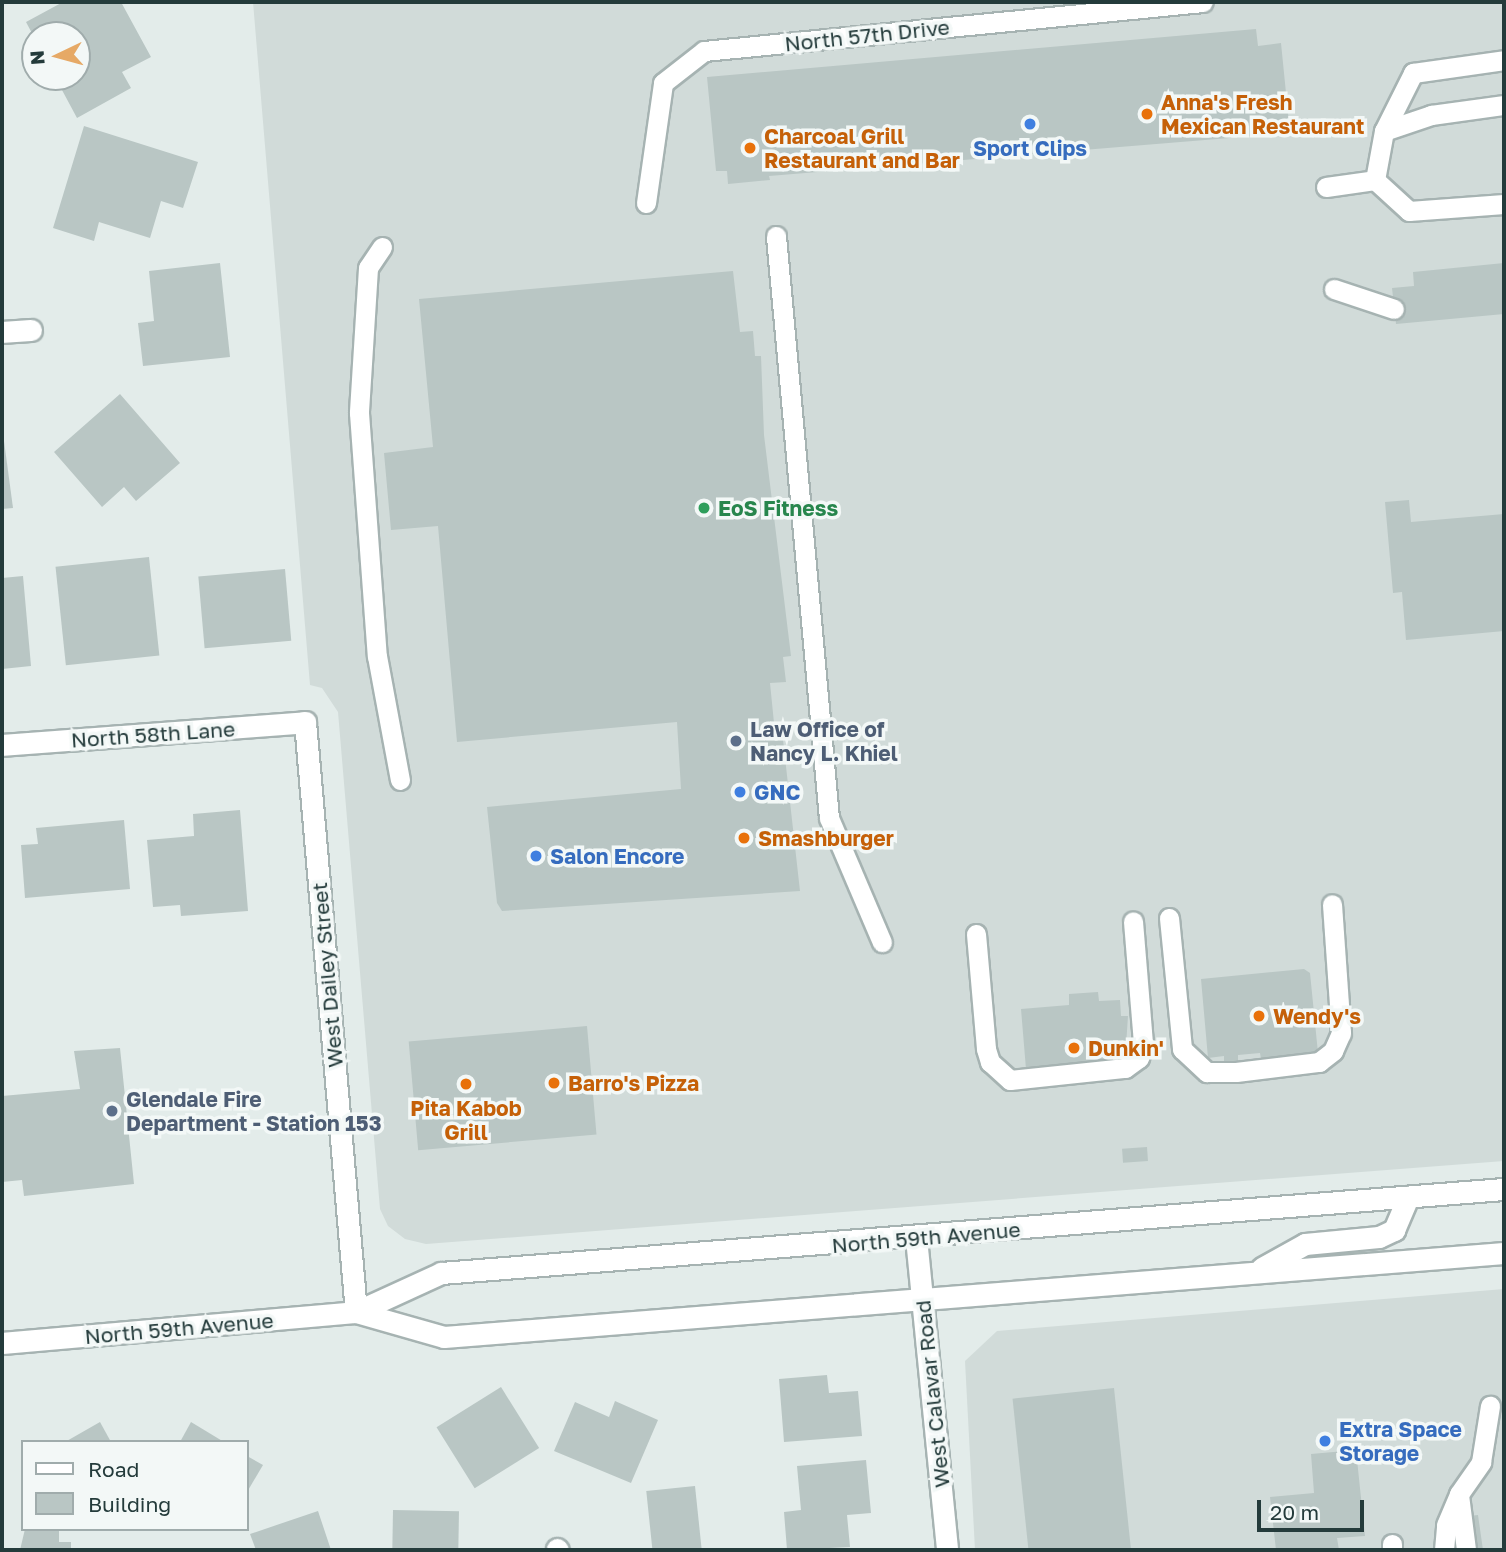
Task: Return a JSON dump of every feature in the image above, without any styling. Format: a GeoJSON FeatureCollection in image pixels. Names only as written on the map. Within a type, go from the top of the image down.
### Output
{"type":"FeatureCollection","features":[{"type":"Feature","properties":{"kind":"main road"},"geometry":{"type":"LineString","coordinates":[[2,332],[31,330]]}},
{"type":"Feature","properties":{"kind":"main road","name":"North 58th Lane"},"geometry":{"type":"LineString","coordinates":[[2,746],[305,722]]}},
{"type":"Feature","properties":{"kind":"main road","name":"West Dailey Street"},"geometry":{"type":"LineString","coordinates":[[305,722],[356,1312]]}},
{"type":"Feature","properties":{"kind":"main road","name":"North 59th Avenue"},"geometry":{"type":"LineString","coordinates":[[2,1343],[356,1312],[441,1273],[916,1238],[1504,1189]]}},
{"type":"Feature","properties":{"kind":"main road"},"geometry":{"type":"LineString","coordinates":[[1254,1272],[1305,1244],[1378,1237],[1394,1230],[1408,1197]]}},
{"type":"Feature","properties":{"kind":"main road","name":"West Calavar Road"},"geometry":{"type":"LineString","coordinates":[[916,1238],[947,1550]]}},
{"type":"Feature","properties":{"kind":"main road","name":"North 59th Avenue"},"geometry":{"type":"LineString","coordinates":[[356,1312],[444,1337],[1504,1253]]}},
{"type":"Feature","properties":{"kind":"lane","name":"North 57th Drive"},"geometry":{"type":"LineString","coordinates":[[646,203],[663,83],[704,51],[1203,2]]}},
{"type":"Feature","properties":{"kind":"lane"},"geometry":{"type":"LineString","coordinates":[[1375,180],[1384,131],[1413,73],[1504,60]]}},
{"type":"Feature","properties":{"kind":"lane"},"geometry":{"type":"LineString","coordinates":[[1384,131],[1431,115],[1504,105]]}},
{"type":"Feature","properties":{"kind":"lane"},"geometry":{"type":"LineString","coordinates":[[1326,187],[1375,180]]}},
{"type":"Feature","properties":{"kind":"lane"},"geometry":{"type":"LineString","coordinates":[[1375,180],[1409,211],[1504,204]]}},
{"type":"Feature","properties":{"kind":"lane"},"geometry":{"type":"LineString","coordinates":[[776,236],[830,818],[882,942]]}},
{"type":"Feature","properties":{"kind":"lane"},"geometry":{"type":"LineString","coordinates":[[382,247],[368,268],[359,413],[377,656],[400,780]]}},
{"type":"Feature","properties":{"kind":"lane"},"geometry":{"type":"LineString","coordinates":[[1334,289],[1394,309]]}},
{"type":"Feature","properties":{"kind":"lane"},"geometry":{"type":"LineString","coordinates":[[1169,918],[1182,1049],[1207,1072],[1236,1072],[1320,1062],[1333,1051],[1341,1033],[1332,904]]}},
{"type":"Feature","properties":{"kind":"lane"},"geometry":{"type":"LineString","coordinates":[[976,934],[986,1048],[990,1062],[1010,1080],[1125,1069],[1139,1058],[1143,1043],[1132,921]]}},
{"type":"Feature","properties":{"kind":"lane"},"geometry":{"type":"LineString","coordinates":[[1444,1550],[1446,1525],[1459,1494],[1481,1462],[1490,1406]]}},
{"type":"Feature","properties":{"kind":"lane"},"geometry":{"type":"LineString","coordinates":[[1459,1494],[1466,1550]]}},
{"type":"Feature","properties":{"kind":"shaded area"},"geometry":{"type":"Polygon","coordinates":[[[253,2],[1504,2],[1504,1161],[426,1244],[405,1239],[388,1226],[380,1209],[338,712],[322,688],[310,685],[253,2]]]}},
{"type":"Feature","properties":{"kind":"shaded area"},"geometry":{"type":"Polygon","coordinates":[[[1504,1289],[1504,1550],[975,1550],[965,1361],[997,1331],[1504,1289]]]}},
{"type":"Feature","properties":{"kind":"building"},"geometry":{"type":"Polygon","coordinates":[[[63,2],[121,2],[151,57],[122,72],[131,88],[77,118],[63,91],[91,91],[91,21],[28,21],[63,2]]]}},
{"type":"Feature","properties":{"kind":"building"},"geometry":{"type":"Polygon","coordinates":[[[1256,29],[1258,46],[1281,43],[1290,133],[769,176],[770,180],[728,184],[727,171],[716,171],[707,77],[1256,29]]]}},
{"type":"Feature","properties":{"kind":"building"},"geometry":{"type":"Polygon","coordinates":[[[84,126],[198,162],[183,208],[161,201],[150,238],[99,222],[94,241],[53,228],[84,126]]]}},
{"type":"Feature","properties":{"kind":"building"},"geometry":{"type":"Polygon","coordinates":[[[220,263],[230,357],[143,366],[138,323],[154,321],[149,271],[220,263]]]}},
{"type":"Feature","properties":{"kind":"building"},"geometry":{"type":"Polygon","coordinates":[[[1504,263],[1504,314],[1396,324],[1392,288],[1414,286],[1413,272],[1504,263]]]}},
{"type":"Feature","properties":{"kind":"building"},"geometry":{"type":"Polygon","coordinates":[[[733,271],[740,332],[753,331],[755,356],[761,356],[764,435],[791,656],[783,657],[786,682],[770,683],[774,723],[781,722],[800,891],[502,911],[497,903],[487,807],[681,789],[677,722],[457,742],[438,526],[391,530],[384,453],[433,447],[419,299],[733,271]]]}},
{"type":"Feature","properties":{"kind":"building"},"geometry":{"type":"Polygon","coordinates":[[[120,394],[180,463],[136,501],[124,487],[102,507],[54,452],[120,394]]]}},
{"type":"Feature","properties":{"kind":"building"},"geometry":{"type":"Polygon","coordinates":[[[2,426],[13,508],[2,509],[2,426]]]}},
{"type":"Feature","properties":{"kind":"building"},"geometry":{"type":"Polygon","coordinates":[[[1409,500],[1411,522],[1504,514],[1504,631],[1406,640],[1402,592],[1393,593],[1385,502],[1409,500]]]}},
{"type":"Feature","properties":{"kind":"building"},"geometry":{"type":"Polygon","coordinates":[[[149,557],[159,655],[66,665],[56,567],[149,557]]]}},
{"type":"Feature","properties":{"kind":"building"},"geometry":{"type":"Polygon","coordinates":[[[285,569],[291,641],[205,648],[198,577],[285,569]]]}},
{"type":"Feature","properties":{"kind":"building"},"geometry":{"type":"Polygon","coordinates":[[[23,576],[31,666],[2,669],[2,578],[23,576]]]}},
{"type":"Feature","properties":{"kind":"building"},"geometry":{"type":"Polygon","coordinates":[[[240,810],[248,911],[181,916],[180,905],[153,907],[147,840],[194,836],[193,814],[240,810]]]}},
{"type":"Feature","properties":{"kind":"building"},"geometry":{"type":"Polygon","coordinates":[[[124,820],[130,889],[25,898],[21,845],[38,844],[36,828],[124,820]]]}},
{"type":"Feature","properties":{"kind":"building","name":"Wendy's"},"geometry":{"type":"Polygon","coordinates":[[[1304,969],[1310,973],[1318,1053],[1261,1059],[1260,1053],[1238,1055],[1238,1062],[1224,1064],[1224,1056],[1208,1058],[1201,979],[1304,969]]]}},
{"type":"Feature","properties":{"kind":"building","name":"Dunkin'"},"geometry":{"type":"Polygon","coordinates":[[[1098,992],[1099,1001],[1120,1000],[1121,1016],[1128,1016],[1125,1061],[1026,1069],[1021,1009],[1069,1005],[1069,994],[1098,992]]]}},
{"type":"Feature","properties":{"kind":"building"},"geometry":{"type":"Polygon","coordinates":[[[587,1026],[596,1135],[418,1150],[409,1042],[587,1026]]]}},
{"type":"Feature","properties":{"kind":"building","name":"Glendale Fire Department - Station 153"},"geometry":{"type":"Polygon","coordinates":[[[120,1048],[134,1184],[24,1196],[22,1180],[2,1182],[2,1096],[80,1089],[74,1051],[120,1048]]]}},
{"type":"Feature","properties":{"kind":"building"},"geometry":{"type":"Polygon","coordinates":[[[1147,1147],[1148,1161],[1123,1163],[1122,1149],[1147,1147]]]}},
{"type":"Feature","properties":{"kind":"building"},"geometry":{"type":"Polygon","coordinates":[[[827,1375],[829,1393],[858,1391],[862,1436],[784,1442],[779,1379],[827,1375]]]}},
{"type":"Feature","properties":{"kind":"building"},"geometry":{"type":"Polygon","coordinates":[[[501,1387],[539,1448],[475,1488],[437,1427],[501,1387]]]}},
{"type":"Feature","properties":{"kind":"building"},"geometry":{"type":"Polygon","coordinates":[[[1114,1388],[1131,1550],[1028,1550],[1013,1399],[1114,1388]]]}},
{"type":"Feature","properties":{"kind":"building"},"geometry":{"type":"Polygon","coordinates":[[[615,1401],[658,1420],[631,1483],[554,1451],[575,1402],[609,1417],[615,1401]]]}},
{"type":"Feature","properties":{"kind":"building"},"geometry":{"type":"Polygon","coordinates":[[[100,1422],[110,1440],[68,1440],[100,1422]]]}},
{"type":"Feature","properties":{"kind":"building"},"geometry":{"type":"Polygon","coordinates":[[[191,1422],[221,1440],[181,1440],[191,1422]]]}},
{"type":"Feature","properties":{"kind":"building"},"geometry":{"type":"Polygon","coordinates":[[[1356,1450],[1365,1536],[1337,1538],[1339,1550],[1276,1550],[1270,1497],[1314,1493],[1311,1454],[1356,1450]]]}},
{"type":"Feature","properties":{"kind":"building"},"geometry":{"type":"Polygon","coordinates":[[[248,1457],[263,1465],[248,1490],[248,1457]]]}},
{"type":"Feature","properties":{"kind":"building"},"geometry":{"type":"Polygon","coordinates":[[[866,1460],[871,1513],[847,1515],[850,1547],[787,1550],[784,1512],[801,1510],[797,1466],[866,1460]]]}},
{"type":"Feature","properties":{"kind":"building"},"geometry":{"type":"Polygon","coordinates":[[[695,1486],[702,1550],[652,1550],[646,1491],[695,1486]]]}},
{"type":"Feature","properties":{"kind":"building"},"geometry":{"type":"Polygon","coordinates":[[[393,1510],[459,1511],[458,1550],[392,1550],[393,1510]]]}},
{"type":"Feature","properties":{"kind":"building"},"geometry":{"type":"Polygon","coordinates":[[[318,1511],[331,1550],[256,1550],[250,1534],[318,1511]]]}},
{"type":"Feature","properties":{"kind":"building"},"geometry":{"type":"Polygon","coordinates":[[[1478,1515],[1483,1550],[1444,1550],[1440,1519],[1478,1515]]]}},
{"type":"Feature","properties":{"kind":"building"},"geometry":{"type":"Polygon","coordinates":[[[25,1531],[59,1531],[59,1542],[71,1542],[71,1550],[20,1550],[25,1531]]]}},
{"type":"Feature","properties":{"kind":"place","name":"Anna's Fresh Mexican Restaurant"},"geometry":{"type":"Point","coordinates":[1147,114]}},
{"type":"Feature","properties":{"kind":"place","name":"Sport Clips"},"geometry":{"type":"Point","coordinates":[1030,124]}},
{"type":"Feature","properties":{"kind":"place","name":"Charcoal Grill Restaurant and Bar"},"geometry":{"type":"Point","coordinates":[750,148]}},
{"type":"Feature","properties":{"kind":"place","name":"EoS Fitness"},"geometry":{"type":"Point","coordinates":[704,508]}},
{"type":"Feature","properties":{"kind":"place","name":"Law Office of Nancy L. Khiel"},"geometry":{"type":"Point","coordinates":[736,741]}},
{"type":"Feature","properties":{"kind":"place","name":"GNC"},"geometry":{"type":"Point","coordinates":[740,792]}},
{"type":"Feature","properties":{"kind":"place","name":"Smashburger"},"geometry":{"type":"Point","coordinates":[744,838]}},
{"type":"Feature","properties":{"kind":"place","name":"Salon Encore"},"geometry":{"type":"Point","coordinates":[536,856]}},
{"type":"Feature","properties":{"kind":"place","name":"Wendy's"},"geometry":{"type":"Point","coordinates":[1259,1016]}},
{"type":"Feature","properties":{"kind":"place","name":"Dunkin'"},"geometry":{"type":"Point","coordinates":[1074,1048]}},
{"type":"Feature","properties":{"kind":"place","name":"Barro's Pizza"},"geometry":{"type":"Point","coordinates":[554,1083]}},
{"type":"Feature","properties":{"kind":"place","name":"Pita Kabob Grill"},"geometry":{"type":"Point","coordinates":[466,1084]}},
{"type":"Feature","properties":{"kind":"place","name":"Glendale Fire Department - Station 153"},"geometry":{"type":"Point","coordinates":[112,1111]}},
{"type":"Feature","properties":{"kind":"place","name":"Extra Space Storage"},"geometry":{"type":"Point","coordinates":[1325,1441]}}]}
